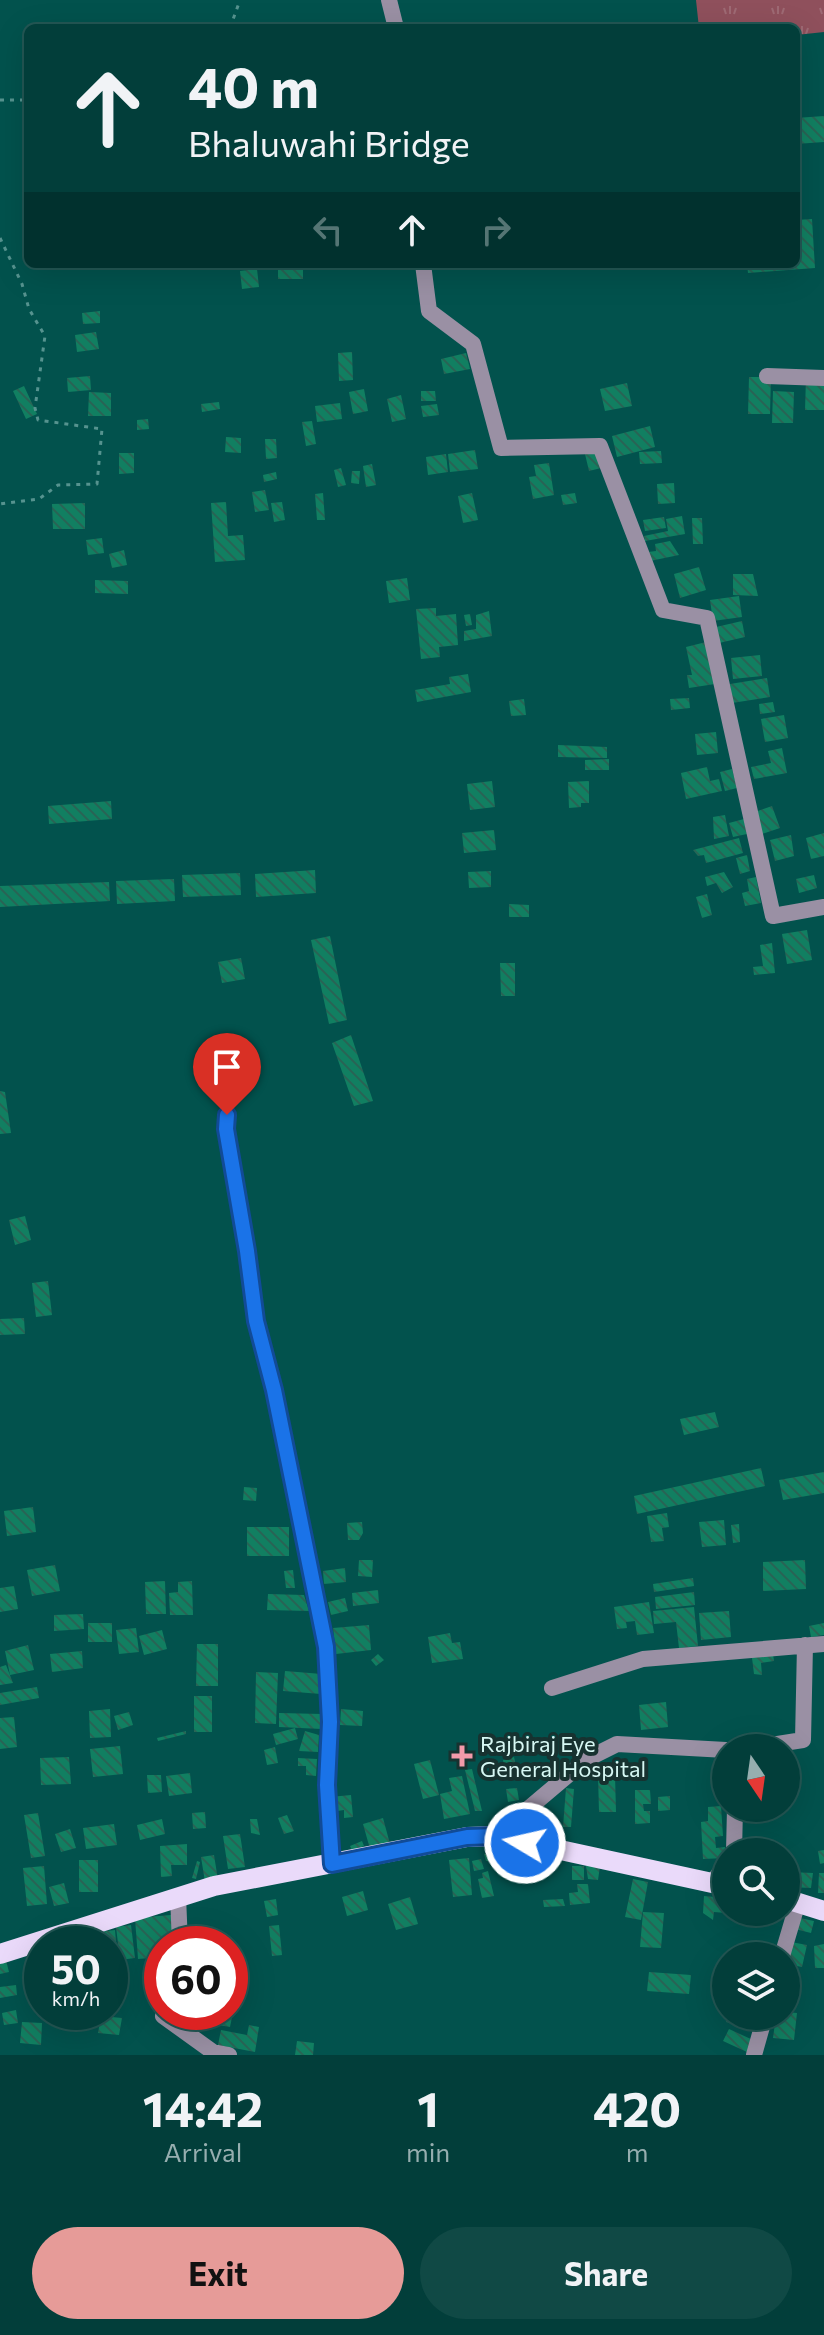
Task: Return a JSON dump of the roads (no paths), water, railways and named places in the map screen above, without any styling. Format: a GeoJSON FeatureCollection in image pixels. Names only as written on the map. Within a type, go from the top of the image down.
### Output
{"type":"FeatureCollection","features":[{"type":"Feature","properties":{"kind":"main road"},"geometry":{"type":"LineString","coordinates":[[0,1954],[214,1886],[467,1837],[496,1836],[712,1883]]}},
{"type":"Feature","properties":{"kind":"main road"},"geometry":{"type":"LineString","coordinates":[[800,1904],[824,1911]]}},
{"type":"Feature","properties":{"kind":"street"},"geometry":{"type":"LineString","coordinates":[[389,0],[395,24]]}},
{"type":"Feature","properties":{"kind":"street"},"geometry":{"type":"LineString","coordinates":[[424,268],[429,311],[473,344],[501,448],[600,446],[663,610],[707,618],[773,916],[824,907]]}},
{"type":"Feature","properties":{"kind":"street"},"geometry":{"type":"LineString","coordinates":[[767,376],[824,378]]}},
{"type":"Feature","properties":{"kind":"street"},"geometry":{"type":"LineString","coordinates":[[227,1115],[232,1173],[256,1321],[274,1390],[326,1647],[330,1722],[327,1785],[332,1864]]}},
{"type":"Feature","properties":{"kind":"street"},"geometry":{"type":"LineString","coordinates":[[552,1688],[643,1659],[824,1644]]}},
{"type":"Feature","properties":{"kind":"street"},"geometry":{"type":"LineString","coordinates":[[800,1740],[803,1740],[805,1645]]}},
{"type":"Feature","properties":{"kind":"street"},"geometry":{"type":"LineString","coordinates":[[496,1836],[587,1759],[617,1744],[712,1749]]}},
{"type":"Feature","properties":{"kind":"street"},"geometry":{"type":"LineString","coordinates":[[178,1896],[179,1926]]}},
{"type":"Feature","properties":{"kind":"street"},"geometry":{"type":"LineString","coordinates":[[182,2030],[213,2052],[229,2055]]}},
{"type":"Feature","properties":{"kind":"street"},"geometry":{"type":"LineString","coordinates":[[754,2055],[761,2030]]}},
{"type":"Feature","properties":{"kind":"place","name":"Rajbiraj Eye General Hospital"},"geometry":{"type":"Point","coordinates":[462,1756]}}]}
